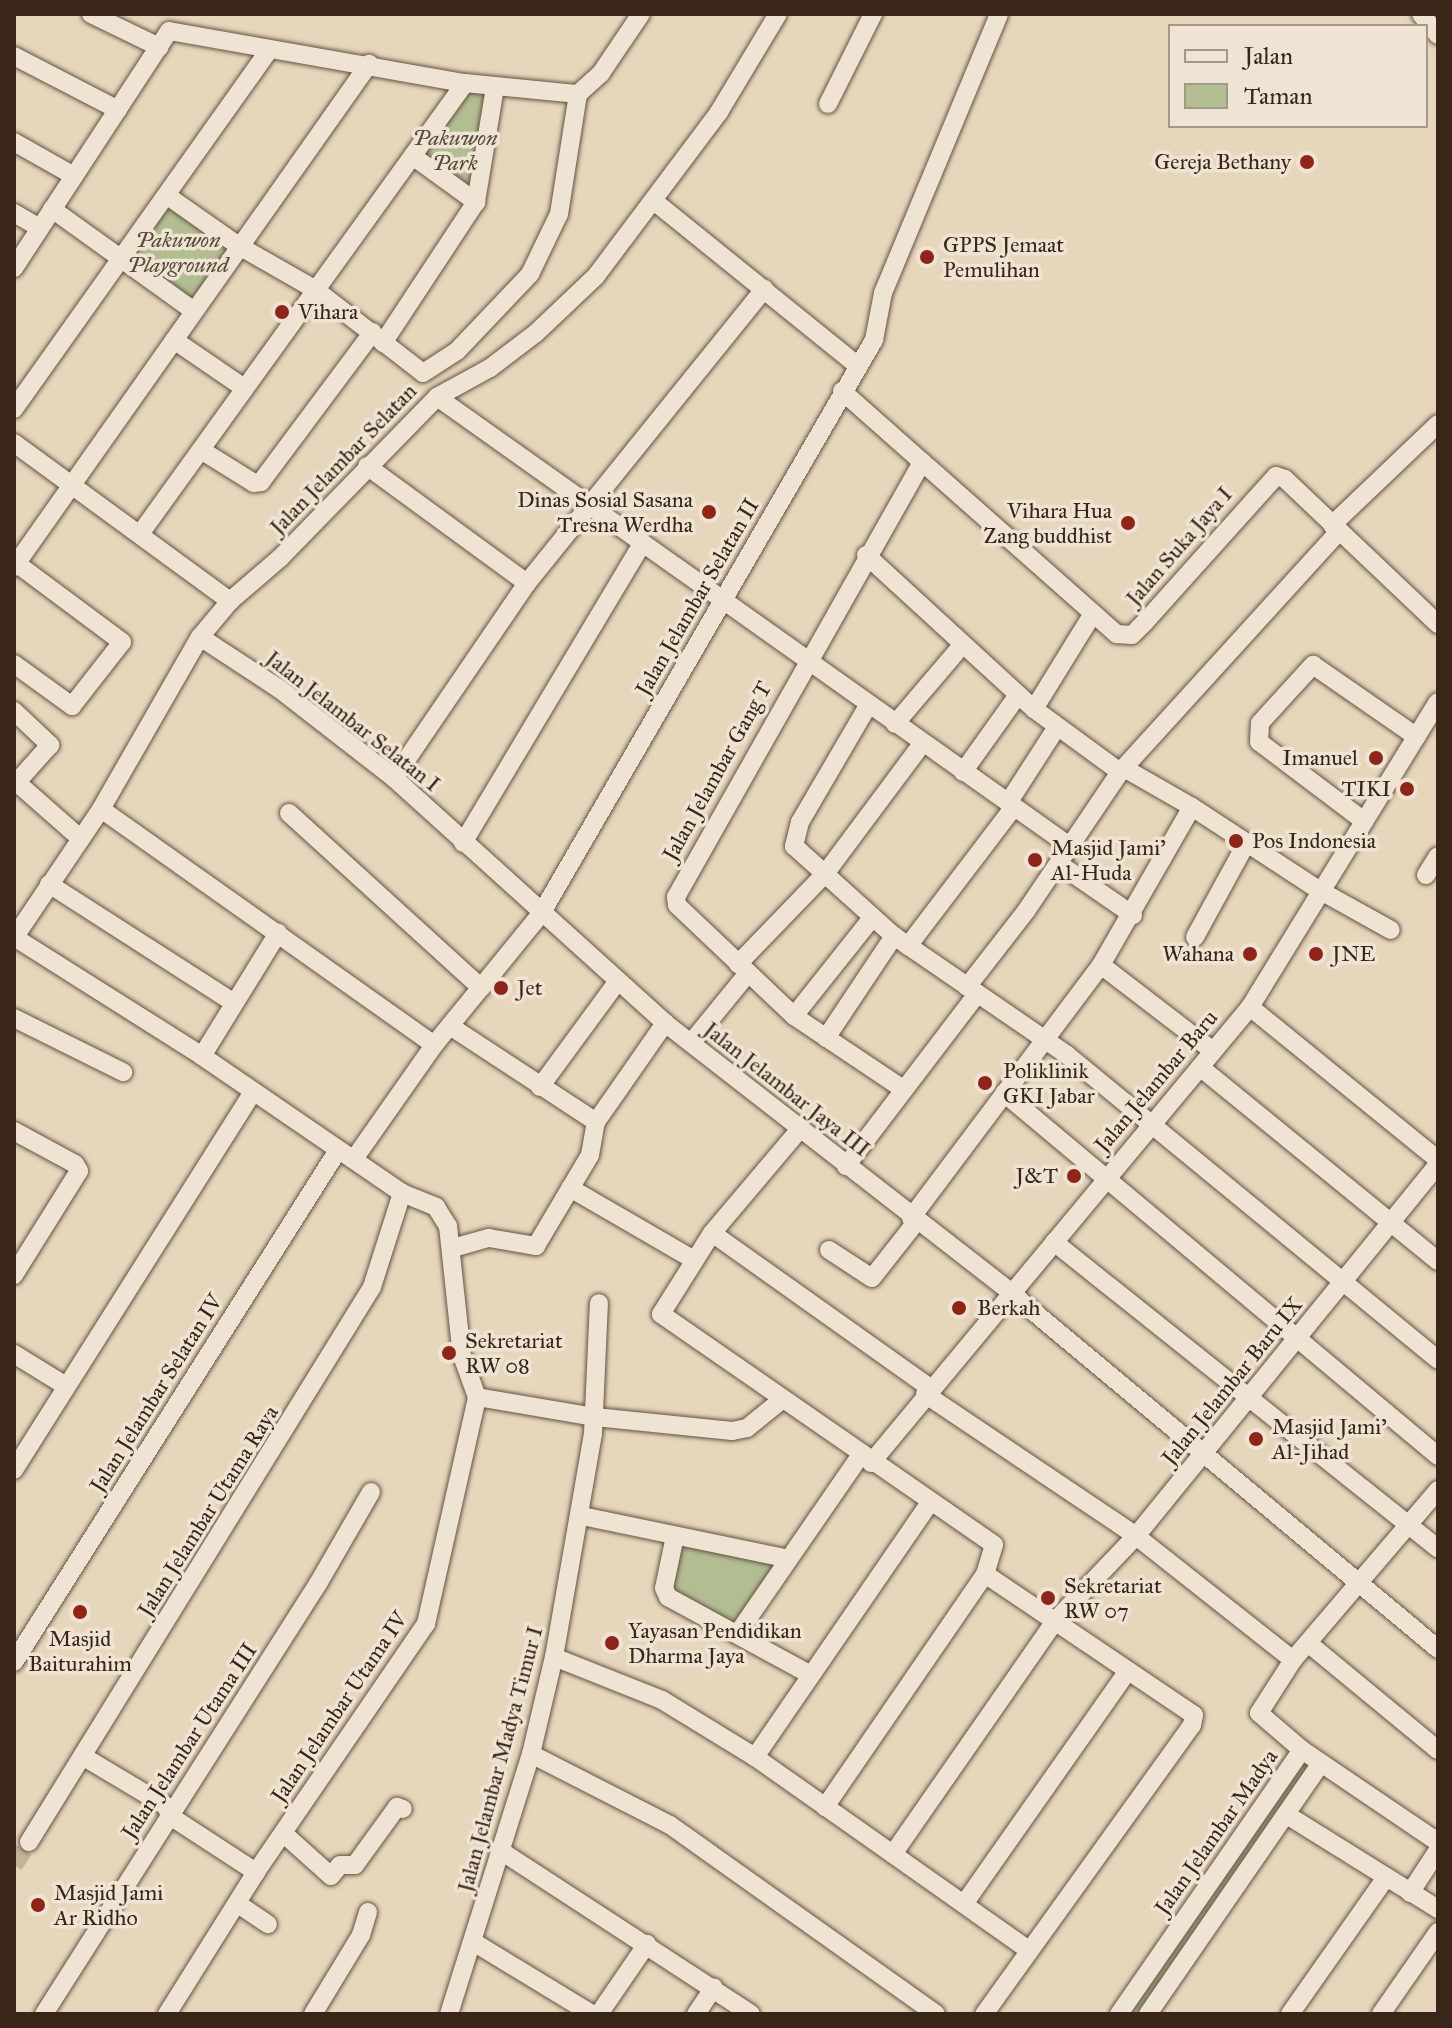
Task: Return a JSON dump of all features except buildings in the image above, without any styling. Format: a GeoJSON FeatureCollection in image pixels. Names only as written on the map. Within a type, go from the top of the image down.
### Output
{"type":"FeatureCollection","features":[{"type":"Feature","properties":{"kind":"street"},"geometry":{"type":"LineString","coordinates":[[91,14],[164,39],[369,64],[495,87],[578,94]]}},
{"type":"Feature","properties":{"kind":"street"},"geometry":{"type":"LineString","coordinates":[[169,197],[239,246],[316,290],[423,373],[457,351],[502,307],[540,257],[566,185],[578,94],[601,73],[641,14]]}},
{"type":"Feature","properties":{"kind":"street","name":"Jalan Jelambar Selatan"},"geometry":{"type":"LineString","coordinates":[[14,938],[101,809],[200,637],[230,601],[280,558],[437,397],[490,368],[536,333],[596,276],[655,202],[719,112],[778,14]]}},
{"type":"Feature","properties":{"kind":"street"},"geometry":{"type":"LineString","coordinates":[[828,104],[873,14]]}},
{"type":"Feature","properties":{"kind":"street","name":"Jalan Jelambar Selatan II"},"geometry":{"type":"LineString","coordinates":[[346,1154],[541,914],[876,335],[883,293],[999,14]]}},
{"type":"Feature","properties":{"kind":"street"},"geometry":{"type":"LineString","coordinates":[[1421,14],[1438,35]]}},
{"type":"Feature","properties":{"kind":"street"},"geometry":{"type":"LineString","coordinates":[[14,268],[164,39]]}},
{"type":"Feature","properties":{"kind":"street"},"geometry":{"type":"LineString","coordinates":[[14,409],[169,197],[269,50]]}},
{"type":"Feature","properties":{"kind":"street"},"geometry":{"type":"LineString","coordinates":[[14,56],[118,110]]}},
{"type":"Feature","properties":{"kind":"street"},"geometry":{"type":"LineString","coordinates":[[14,664],[72,706],[122,642],[15,565],[369,64]]}},
{"type":"Feature","properties":{"kind":"street"},"geometry":{"type":"LineString","coordinates":[[140,534],[465,83]]}},
{"type":"Feature","properties":{"kind":"street"},"geometry":{"type":"LineString","coordinates":[[201,450],[254,483],[261,482],[378,338],[476,202],[495,87]]}},
{"type":"Feature","properties":{"kind":"street"},"geometry":{"type":"LineString","coordinates":[[14,142],[74,176]]}},
{"type":"Feature","properties":{"kind":"street"},"geometry":{"type":"LineString","coordinates":[[414,157],[476,202]]}},
{"type":"Feature","properties":{"kind":"street"},"geometry":{"type":"LineString","coordinates":[[655,202],[857,365]]}},
{"type":"Feature","properties":{"kind":"street"},"geometry":{"type":"LineString","coordinates":[[52,209],[120,262],[194,311]]}},
{"type":"Feature","properties":{"kind":"street"},"geometry":{"type":"LineString","coordinates":[[14,213],[40,228]]}},
{"type":"Feature","properties":{"kind":"street"},"geometry":{"type":"LineString","coordinates":[[394,778],[527,583],[585,506],[764,289]]}},
{"type":"Feature","properties":{"kind":"street"},"geometry":{"type":"LineString","coordinates":[[174,340],[244,388]]}},
{"type":"Feature","properties":{"kind":"street","name":"Jalan Suka Jaya I"},"geometry":{"type":"LineString","coordinates":[[842,391],[1117,634],[1132,635],[1272,477],[1285,479],[1438,624]]}},
{"type":"Feature","properties":{"kind":"street"},"geometry":{"type":"LineString","coordinates":[[437,397],[641,546],[1071,847]]}},
{"type":"Feature","properties":{"kind":"street"},"geometry":{"type":"LineString","coordinates":[[846,1166],[972,990],[1122,770],[1335,528],[1434,434]]}},
{"type":"Feature","properties":{"kind":"street"},"geometry":{"type":"LineString","coordinates":[[14,443],[230,601]]}},
{"type":"Feature","properties":{"kind":"street"},"geometry":{"type":"LineString","coordinates":[[808,660],[922,462]]}},
{"type":"Feature","properties":{"kind":"street"},"geometry":{"type":"LineString","coordinates":[[367,466],[527,583]]}},
{"type":"Feature","properties":{"kind":"street"},"geometry":{"type":"LineString","coordinates":[[463,843],[641,546]]}},
{"type":"Feature","properties":{"kind":"street"},"geometry":{"type":"LineString","coordinates":[[866,555],[1057,727],[1122,770],[1192,807],[1319,890],[1391,930]]}},
{"type":"Feature","properties":{"kind":"street"},"geometry":{"type":"LineString","coordinates":[[1034,709],[1092,615]]}},
{"type":"Feature","properties":{"kind":"street","name":"Jalan Jelambar Selatan I"},"geometry":{"type":"LineString","coordinates":[[200,637],[278,688],[394,778],[541,914]]}},
{"type":"Feature","properties":{"kind":"street"},"geometry":{"type":"LineString","coordinates":[[895,724],[963,644]]}},
{"type":"Feature","properties":{"kind":"street","name":"Jalan Jelambar Gang T"},"geometry":{"type":"LineString","coordinates":[[808,660],[676,897],[677,905],[794,1016],[903,1089]]}},
{"type":"Feature","properties":{"kind":"street"},"geometry":{"type":"LineString","coordinates":[[1364,821],[1259,742],[1260,723],[1313,665],[1417,737]]}},
{"type":"Feature","properties":{"kind":"street"},"geometry":{"type":"LineString","coordinates":[[963,772],[1018,695]]}},
{"type":"Feature","properties":{"kind":"street","name":"Jalan Jelambar Baru"},"geometry":{"type":"LineString","coordinates":[[738,1633],[785,1558],[1250,1007],[1319,890],[1438,702]]}},
{"type":"Feature","properties":{"kind":"street"},"geometry":{"type":"LineString","coordinates":[[869,704],[793,835],[794,846],[872,918],[1045,1040],[1151,1122],[1438,1360]]}},
{"type":"Feature","properties":{"kind":"street"},"geometry":{"type":"LineString","coordinates":[[14,711],[50,745],[18,790],[81,839]]}},
{"type":"Feature","properties":{"kind":"street"},"geometry":{"type":"LineString","coordinates":[[826,1038],[1011,805],[1057,727]]}},
{"type":"Feature","properties":{"kind":"street"},"geometry":{"type":"LineString","coordinates":[[691,1043],[743,968],[825,874],[922,744]]}},
{"type":"Feature","properties":{"kind":"street"},"geometry":{"type":"LineString","coordinates":[[829,1250],[872,1278],[1004,1093],[1101,965],[1133,915],[1192,807]]}},
{"type":"Feature","properties":{"kind":"street"},"geometry":{"type":"LineString","coordinates":[[101,809],[434,1045]]}},
{"type":"Feature","properties":{"kind":"street"},"geometry":{"type":"LineString","coordinates":[[289,813],[481,988]]}},
{"type":"Feature","properties":{"kind":"street"},"geometry":{"type":"LineString","coordinates":[[1195,937],[1246,844]]}},
{"type":"Feature","properties":{"kind":"street"},"geometry":{"type":"LineString","coordinates":[[1426,875],[1438,856]]}},
{"type":"Feature","properties":{"kind":"street"},"geometry":{"type":"LineString","coordinates":[[1059,864],[1133,915]]}},
{"type":"Feature","properties":{"kind":"street"},"geometry":{"type":"LineString","coordinates":[[49,884],[233,1002]]}},
{"type":"Feature","properties":{"kind":"street","name":"Jalan Jelambar Jaya III"},"geometry":{"type":"LineString","coordinates":[[541,914],[665,1023],[1010,1292],[1438,1649]]}},
{"type":"Feature","properties":{"kind":"street"},"geometry":{"type":"LineString","coordinates":[[794,1016],[872,918]]}},
{"type":"Feature","properties":{"kind":"street"},"geometry":{"type":"LineString","coordinates":[[202,1056],[278,933]]}},
{"type":"Feature","properties":{"kind":"street"},"geometry":{"type":"LineString","coordinates":[[14,938],[202,1056],[402,1193],[429,1201],[444,1215],[453,1248],[462,1356],[477,1397],[595,1417],[739,1431],[783,1399]]}},
{"type":"Feature","properties":{"kind":"street"},"geometry":{"type":"LineString","coordinates":[[1101,965],[1213,1051]]}},
{"type":"Feature","properties":{"kind":"street"},"geometry":{"type":"LineString","coordinates":[[540,1087],[617,982]]}},
{"type":"Feature","properties":{"kind":"street"},"geometry":{"type":"LineString","coordinates":[[1250,1007],[1438,1162]]}},
{"type":"Feature","properties":{"kind":"street"},"geometry":{"type":"LineString","coordinates":[[14,1018],[123,1072]]}},
{"type":"Feature","properties":{"kind":"street"},"geometry":{"type":"LineString","coordinates":[[453,1248],[489,1238],[534,1249],[590,1155],[596,1122],[665,1023]]}},
{"type":"Feature","properties":{"kind":"street"},"geometry":{"type":"LineString","coordinates":[[450,1026],[596,1122]]}},
{"type":"Feature","properties":{"kind":"street"},"geometry":{"type":"LineString","coordinates":[[1200,1067],[1438,1261]]}},
{"type":"Feature","properties":{"kind":"street"},"geometry":{"type":"LineString","coordinates":[[14,1470],[252,1093]]}},
{"type":"Feature","properties":{"kind":"street"},"geometry":{"type":"LineString","coordinates":[[1004,1093],[1104,1180],[1438,1456]]}},
{"type":"Feature","properties":{"kind":"street"},"geometry":{"type":"LineString","coordinates":[[800,1129],[712,1233],[662,1308],[665,1319],[996,1547],[985,1574],[825,1807]]}},
{"type":"Feature","properties":{"kind":"street"},"geometry":{"type":"LineString","coordinates":[[14,1131],[75,1164],[78,1175],[14,1275]]}},
{"type":"Feature","properties":{"kind":"street","name":"Jalan Jelambar Selatan IV"},"geometry":{"type":"LineString","coordinates":[[14,1662],[346,1154]]}},
{"type":"Feature","properties":{"kind":"street","name":"Jalan Jelambar Baru IX"},"geometry":{"type":"LineString","coordinates":[[893,1854],[1055,1621],[1136,1536],[1205,1454],[1438,1162]]}},
{"type":"Feature","properties":{"kind":"street"},"geometry":{"type":"LineString","coordinates":[[570,1188],[694,1260]]}},
{"type":"Feature","properties":{"kind":"street","name":"Jalan Jelambar Utama Raya"},"geometry":{"type":"LineString","coordinates":[[29,1842],[372,1287],[402,1193]]}},
{"type":"Feature","properties":{"kind":"street"},"geometry":{"type":"LineString","coordinates":[[712,1233],[928,1391],[1136,1536],[1293,1660]]}},
{"type":"Feature","properties":{"kind":"street"},"geometry":{"type":"LineString","coordinates":[[1054,1242],[1251,1395],[1438,1548]]}},
{"type":"Feature","properties":{"kind":"street","name":"Jalan Jelambar Madya Timur I"},"geometry":{"type":"LineString","coordinates":[[449,2014],[475,1943],[531,1754],[554,1657],[582,1516],[595,1417],[599,1303]]}},
{"type":"Feature","properties":{"kind":"street"},"geometry":{"type":"LineString","coordinates":[[14,1354],[66,1386]]}},
{"type":"Feature","properties":{"kind":"street","name":"Jalan Jelambar Utama IV"},"geometry":{"type":"LineString","coordinates":[[167,2014],[256,1872],[434,1607],[477,1397]]}},
{"type":"Feature","properties":{"kind":"street"},"geometry":{"type":"LineString","coordinates":[[1302,1750],[1264,1722],[1260,1708],[1293,1660],[1438,1490]]}},
{"type":"Feature","properties":{"kind":"street","name":"Jalan Jelambar Utama III"},"geometry":{"type":"LineString","coordinates":[[44,2014],[371,1492]]}},
{"type":"Feature","properties":{"kind":"street"},"geometry":{"type":"LineString","coordinates":[[755,1757],[809,1674],[930,1502]]}},
{"type":"Feature","properties":{"kind":"street"},"geometry":{"type":"LineString","coordinates":[[582,1516],[785,1558]]}},
{"type":"Feature","properties":{"kind":"street"},"geometry":{"type":"LineString","coordinates":[[675,1536],[665,1593],[809,1674]]}},
{"type":"Feature","properties":{"kind":"street"},"geometry":{"type":"LineString","coordinates":[[984,2014],[1192,1725],[1190,1710],[985,1574]]}},
{"type":"Feature","properties":{"kind":"street"},"geometry":{"type":"LineString","coordinates":[[1308,1643],[1438,1750]]}},
{"type":"Feature","properties":{"kind":"street"},"geometry":{"type":"LineString","coordinates":[[554,1657],[662,1700],[755,1757],[1029,1950]]}},
{"type":"Feature","properties":{"kind":"street"},"geometry":{"type":"LineString","coordinates":[[964,1904],[1128,1671]]}},
{"type":"Feature","properties":{"kind":"street","name":"Jalan Jelambar Madya"},"geometry":{"type":"LineString","coordinates":[[1119,2014],[1302,1750],[1438,1842]]}},
{"type":"Feature","properties":{"kind":"street"},"geometry":{"type":"LineString","coordinates":[[531,1754],[670,1825],[936,2014]]}},
{"type":"Feature","properties":{"kind":"street"},"geometry":{"type":"LineString","coordinates":[[84,1757],[163,1804],[170,1816],[256,1872]]}},
{"type":"Feature","properties":{"kind":"street"},"geometry":{"type":"LineString","coordinates":[[1148,2014],[1321,1763]]}},
{"type":"Feature","properties":{"kind":"street"},"geometry":{"type":"LineString","coordinates":[[283,1833],[331,1876],[340,1865],[355,1865],[397,1807],[403,1809]]}},
{"type":"Feature","properties":{"kind":"street"},"geometry":{"type":"LineString","coordinates":[[1287,1815],[1385,1879],[1438,1909]]}},
{"type":"Feature","properties":{"kind":"street"},"geometry":{"type":"LineString","coordinates":[[1410,1893],[1438,1850]]}},
{"type":"Feature","properties":{"kind":"street"},"geometry":{"type":"LineString","coordinates":[[501,1851],[714,1987],[751,2014]]}},
{"type":"Feature","properties":{"kind":"street"},"geometry":{"type":"LineString","coordinates":[[1290,2014],[1385,1879]]}},
{"type":"Feature","properties":{"kind":"street"},"geometry":{"type":"LineString","coordinates":[[238,1904],[268,1924]]}},
{"type":"Feature","properties":{"kind":"street"},"geometry":{"type":"LineString","coordinates":[[313,2014],[361,1935],[368,1912]]}},
{"type":"Feature","properties":{"kind":"street"},"geometry":{"type":"LineString","coordinates":[[1381,2014],[1438,1932]]}},
{"type":"Feature","properties":{"kind":"street"},"geometry":{"type":"LineString","coordinates":[[475,1943],[592,2014]]}},
{"type":"Feature","properties":{"kind":"street"},"geometry":{"type":"LineString","coordinates":[[599,2014],[647,1944]]}},
{"type":"Feature","properties":{"kind":"street"},"geometry":{"type":"LineString","coordinates":[[696,2014],[714,1987]]}},
{"type":"Feature","properties":{"kind":"green space","name":"Pakuwon Park"},"geometry":{"type":"Polygon","coordinates":[[[469,85],[496,88],[475,198],[417,154],[469,85]]]}},
{"type":"Feature","properties":{"kind":"green space","name":"Pakuwon Playground"},"geometry":{"type":"Polygon","coordinates":[[[169,197],[239,246],[192,312],[123,263],[169,197]]]}},
{"type":"Feature","properties":{"kind":"green space"},"geometry":{"type":"Polygon","coordinates":[[[679,1537],[777,1561],[737,1626],[665,1593],[679,1537]]]}},
{"type":"Feature","properties":{"kind":"green space"},"geometry":{"type":"Polygon","coordinates":[[[1304,1756],[1316,1769],[1153,2014],[1121,2014],[1304,1756]]]}},
{"type":"Feature","properties":{"kind":"tunnel"},"geometry":{"type":"LineString","coordinates":[[14,1865],[29,1842]]}},
{"type":"Feature","properties":{"kind":"place","name":"Gereja Bethany"},"geometry":{"type":"Point","coordinates":[1307,162]}},
{"type":"Feature","properties":{"kind":"place","name":"GPPS Jemaat Pemulihan"},"geometry":{"type":"Point","coordinates":[927,257]}},
{"type":"Feature","properties":{"kind":"place","name":"Vihara"},"geometry":{"type":"Point","coordinates":[282,312]}},
{"type":"Feature","properties":{"kind":"place","name":"Dinas Sosial Sasana Tresna Werdha"},"geometry":{"type":"Point","coordinates":[709,512]}},
{"type":"Feature","properties":{"kind":"place","name":"Vihara Hua Zang buddhist"},"geometry":{"type":"Point","coordinates":[1128,523]}},
{"type":"Feature","properties":{"kind":"place","name":"Imanuel"},"geometry":{"type":"Point","coordinates":[1376,758]}},
{"type":"Feature","properties":{"kind":"place","name":"TIKI"},"geometry":{"type":"Point","coordinates":[1407,789]}},
{"type":"Feature","properties":{"kind":"place","name":"Pos Indonesia"},"geometry":{"type":"Point","coordinates":[1236,841]}},
{"type":"Feature","properties":{"kind":"place","name":"Masjid Jami' Al-Huda"},"geometry":{"type":"Point","coordinates":[1035,860]}},
{"type":"Feature","properties":{"kind":"place","name":"Wahana"},"geometry":{"type":"Point","coordinates":[1250,954]}},
{"type":"Feature","properties":{"kind":"place","name":"JNE"},"geometry":{"type":"Point","coordinates":[1316,954]}},
{"type":"Feature","properties":{"kind":"place","name":"Jet"},"geometry":{"type":"Point","coordinates":[501,988]}},
{"type":"Feature","properties":{"kind":"place","name":"Poliklinik GKI Jabar"},"geometry":{"type":"Point","coordinates":[985,1083]}},
{"type":"Feature","properties":{"kind":"place","name":"J&T"},"geometry":{"type":"Point","coordinates":[1074,1176]}},
{"type":"Feature","properties":{"kind":"place","name":"Berkah"},"geometry":{"type":"Point","coordinates":[959,1308]}},
{"type":"Feature","properties":{"kind":"place","name":"Sekretariat RW 08"},"geometry":{"type":"Point","coordinates":[449,1353]}},
{"type":"Feature","properties":{"kind":"place","name":"Masjid Jami' Al-Jihad"},"geometry":{"type":"Point","coordinates":[1256,1439]}},
{"type":"Feature","properties":{"kind":"place","name":"Sekretariat RW 07"},"geometry":{"type":"Point","coordinates":[1048,1598]}},
{"type":"Feature","properties":{"kind":"place","name":"Masjid Baiturahim"},"geometry":{"type":"Point","coordinates":[80,1612]}},
{"type":"Feature","properties":{"kind":"place","name":"Yayasan Pendidikan Dharma Jaya"},"geometry":{"type":"Point","coordinates":[612,1643]}},
{"type":"Feature","properties":{"kind":"place","name":"Masjid Jami Ar Ridho"},"geometry":{"type":"Point","coordinates":[38,1905]}}]}
